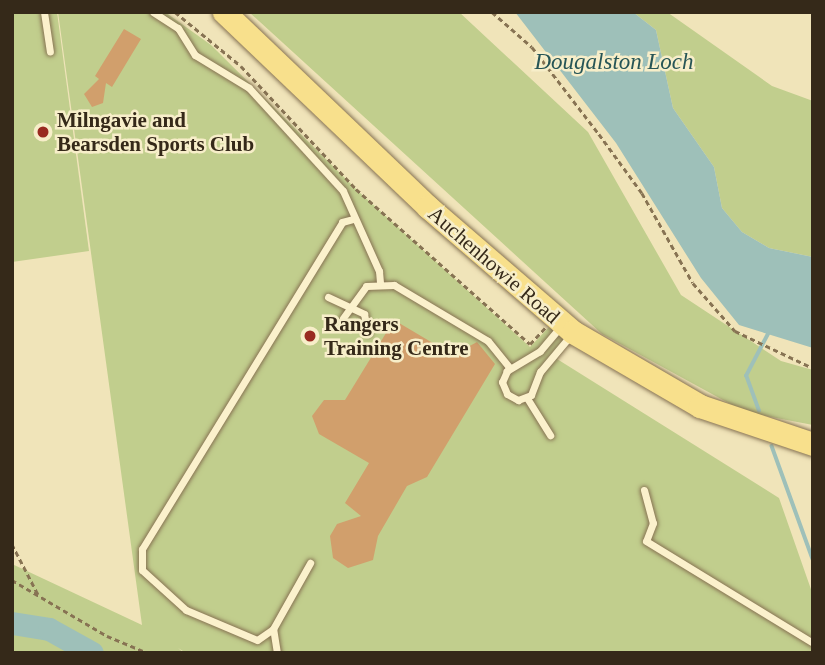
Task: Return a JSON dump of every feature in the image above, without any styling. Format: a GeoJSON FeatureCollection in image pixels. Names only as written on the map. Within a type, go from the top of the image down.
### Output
{"type":"FeatureCollection","features":[{"type":"Feature","properties":{"kind":"main road","name":"Auchenhowie Road"},"geometry":{"type":"LineString","coordinates":[[224,12],[563,325],[700,407],[813,444]]}},
{"type":"Feature","properties":{"kind":"lane"},"geometry":{"type":"LineString","coordinates":[[44,12],[51,52]]}},
{"type":"Feature","properties":{"kind":"lane"},"geometry":{"type":"LineString","coordinates":[[153,12],[178,28],[195,55],[249,88],[343,191],[353,219],[379,271],[380,283]]}},
{"type":"Feature","properties":{"kind":"lane"},"geometry":{"type":"LineString","coordinates":[[310,563],[273,629],[257,640],[215,627],[186,610],[142,570],[142,549],[342,222],[353,219]]}},
{"type":"Feature","properties":{"kind":"lane"},"geometry":{"type":"LineString","coordinates":[[343,318],[357,292],[380,283],[394,285],[488,341],[510,368]]}},
{"type":"Feature","properties":{"kind":"lane"},"geometry":{"type":"LineString","coordinates":[[328,297],[350,305],[369,321],[368,333]]}},
{"type":"Feature","properties":{"kind":"lane"},"geometry":{"type":"LineString","coordinates":[[527,398],[514,399],[504,391],[503,378],[510,368],[522,365],[563,325]]}},
{"type":"Feature","properties":{"kind":"lane"},"geometry":{"type":"LineString","coordinates":[[527,398],[563,325]]}},
{"type":"Feature","properties":{"kind":"lane"},"geometry":{"type":"LineString","coordinates":[[522,365],[536,378]]}},
{"type":"Feature","properties":{"kind":"lane"},"geometry":{"type":"LineString","coordinates":[[527,398],[550,435]]}},
{"type":"Feature","properties":{"kind":"lane"},"geometry":{"type":"LineString","coordinates":[[643,490],[653,523],[646,541],[813,648]]}},
{"type":"Feature","properties":{"kind":"lane"},"geometry":{"type":"LineString","coordinates":[[273,629],[277,653]]}},
{"type":"Feature","properties":{"kind":"path"},"geometry":{"type":"LineString","coordinates":[[175,12],[251,75],[356,189],[530,345],[563,325]]}},
{"type":"Feature","properties":{"kind":"path"},"geometry":{"type":"LineString","coordinates":[[492,12],[531,47],[599,134],[642,192],[693,284],[734,331],[775,345],[813,368]]}},
{"type":"Feature","properties":{"kind":"path"},"geometry":{"type":"LineString","coordinates":[[12,544],[39,598]]}},
{"type":"Feature","properties":{"kind":"path"},"geometry":{"type":"LineString","coordinates":[[12,580],[39,598],[148,653]]}},
{"type":"Feature","properties":{"kind":"green space","name":"Milngavie and Bearsden Sports Club"},"geometry":{"type":"Polygon","coordinates":[[[12,12],[57,12],[89,251],[12,262],[12,12]]]}},
{"type":"Feature","properties":{"kind":"green space","name":"Rangers Training Centre"},"geometry":{"type":"Polygon","coordinates":[[[58,12],[165,12],[211,45],[358,191],[530,347],[549,327],[569,344],[557,359],[779,498],[813,595],[813,653],[186,653],[178,648],[184,653],[12,653],[12,564],[142,625],[58,12]]]}},
{"type":"Feature","properties":{"kind":"green space"},"geometry":{"type":"Polygon","coordinates":[[[249,12],[459,12],[588,132],[681,295],[781,361],[813,370],[813,425],[745,412],[602,334],[249,12]]]}},
{"type":"Feature","properties":{"kind":"green space"},"geometry":{"type":"Polygon","coordinates":[[[633,12],[667,12],[772,86],[813,101],[813,257],[769,248],[742,232],[722,208],[714,167],[673,108],[656,30],[633,12]]]}},
{"type":"Feature","properties":{"kind":"water","name":"Dougalston Loch"},"geometry":{"type":"Polygon","coordinates":[[[515,12],[633,12],[656,30],[673,108],[714,167],[722,208],[742,232],[769,248],[813,257],[813,348],[739,325],[701,278],[616,143],[515,12]]]}},
{"type":"Feature","properties":{"kind":"building"},"geometry":{"type":"Polygon","coordinates":[[[124,29],[141,39],[112,87],[106,83],[103,103],[92,107],[84,94],[99,79],[95,76],[124,29]]]}},
{"type":"Feature","properties":{"kind":"building"},"geometry":{"type":"Polygon","coordinates":[[[394,320],[453,355],[477,342],[495,364],[427,477],[407,486],[378,536],[373,560],[348,568],[333,558],[330,536],[337,524],[361,516],[345,503],[369,463],[319,434],[312,416],[324,400],[345,400],[394,320]]]}},
{"type":"Feature","properties":{"kind":"waterway"},"geometry":{"type":"LineString","coordinates":[[759,411],[746,376],[768,334]]}},
{"type":"Feature","properties":{"kind":"waterway"},"geometry":{"type":"LineString","coordinates":[[772,446],[813,559]]}},
{"type":"Feature","properties":{"kind":"waterway"},"geometry":{"type":"LineString","coordinates":[[12,623],[49,629],[92,653]]}},
{"type":"Feature","properties":{"kind":"place","name":"Milngavie and Bearsden Sports Club"},"geometry":{"type":"Point","coordinates":[43,132]}},
{"type":"Feature","properties":{"kind":"place","name":"Rangers Training Centre"},"geometry":{"type":"Point","coordinates":[310,336]}}]}
